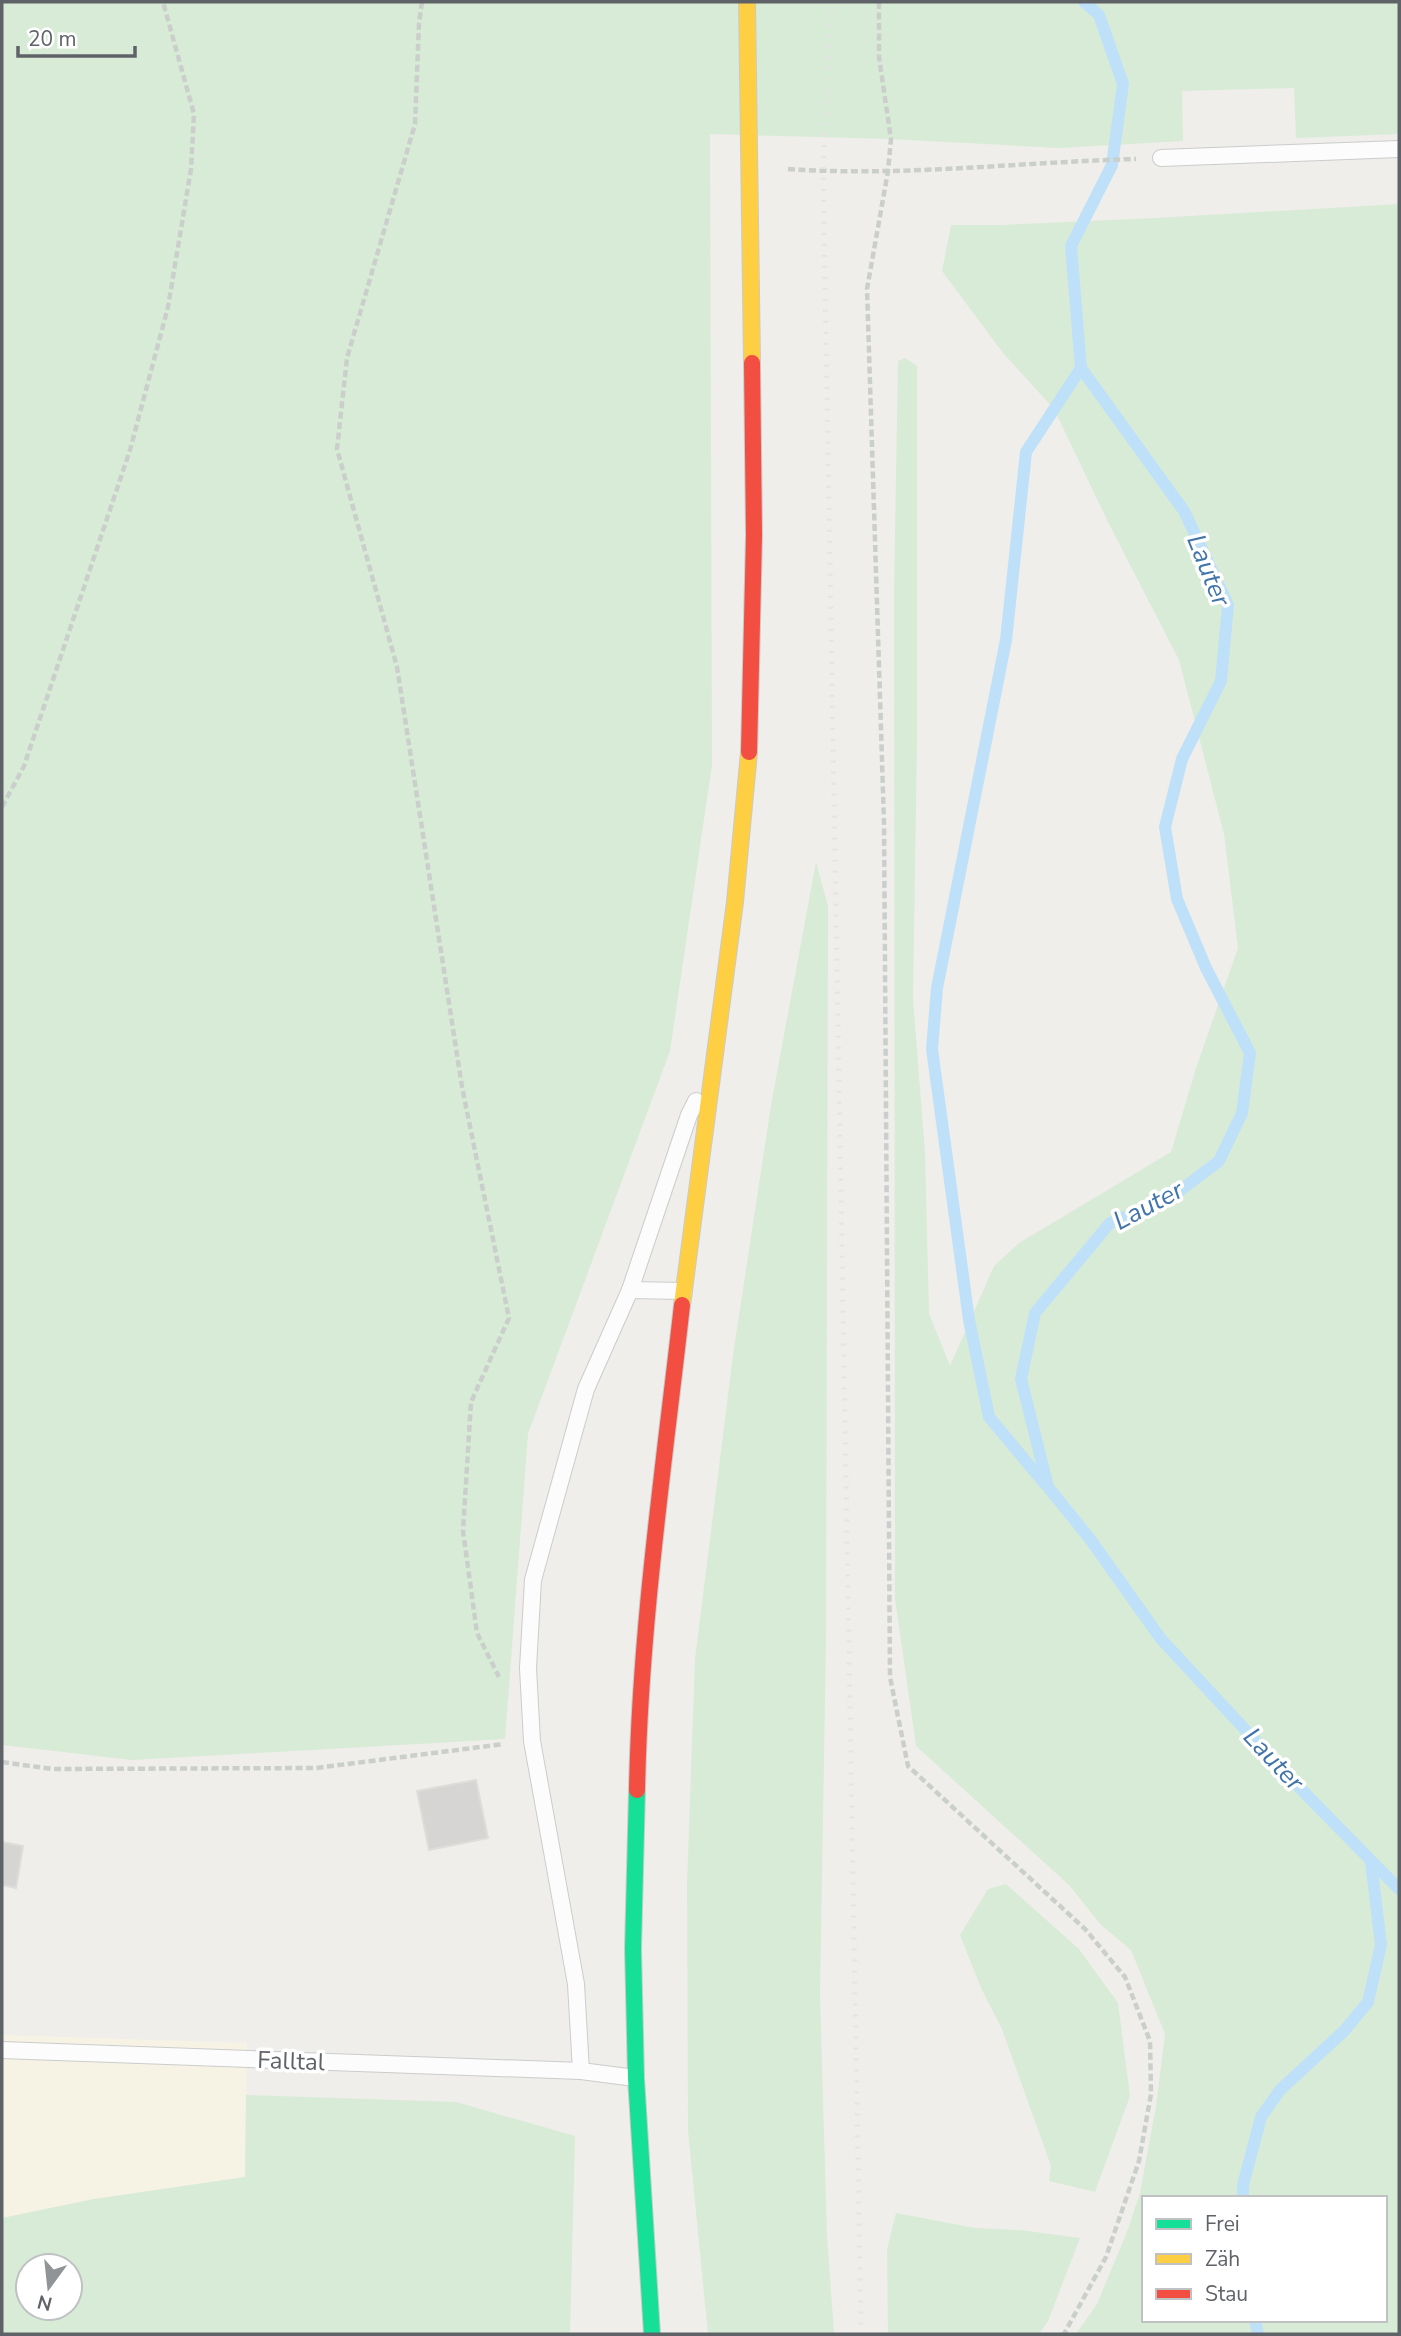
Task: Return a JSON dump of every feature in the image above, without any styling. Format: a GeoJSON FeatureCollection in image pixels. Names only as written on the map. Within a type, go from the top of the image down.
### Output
{"type":"FeatureCollection","features":[{"type":"Feature","properties":{"kind":"street"},"geometry":{"type":"LineString","coordinates":[[652,2334],[636,2078],[633,1949],[638,1728],[644,1640],[684,1292],[735,902],[749,760],[754,535],[747,166],[747,2]]}},
{"type":"Feature","properties":{"kind":"lane"},"geometry":{"type":"LineString","coordinates":[[1161,158],[1399,149]]}},
{"type":"Feature","properties":{"kind":"lane"},"geometry":{"type":"LineString","coordinates":[[581,2071],[576,1984],[532,1741],[528,1668],[533,1580],[586,1390],[631,1290],[689,1115],[714,1071]]}},
{"type":"Feature","properties":{"kind":"lane"},"geometry":{"type":"LineString","coordinates":[[631,1290],[684,1292]]}},
{"type":"Feature","properties":{"kind":"lane","name":"Falltal"},"geometry":{"type":"LineString","coordinates":[[2,2050],[581,2071],[636,2078]]}},
{"type":"Feature","properties":{"kind":"path"},"geometry":{"type":"LineString","coordinates":[[2,807],[24,766],[130,450],[169,307],[191,169],[194,114],[163,2]]}},
{"type":"Feature","properties":{"kind":"path"},"geometry":{"type":"LineString","coordinates":[[422,2],[415,124],[347,358],[337,449],[397,667],[462,1087],[509,1318],[471,1402],[463,1531],[477,1633],[501,1681]]}},
{"type":"Feature","properties":{"kind":"path"},"geometry":{"type":"LineString","coordinates":[[879,2],[879,57],[891,139],[867,289],[884,823],[890,1677],[908,1766],[1086,1929],[1125,1978],[1150,2041],[1151,2094],[1139,2161],[1106,2257],[1064,2334]]}},
{"type":"Feature","properties":{"kind":"path"},"geometry":{"type":"LineString","coordinates":[[747,166],[888,171],[1161,158]]}},
{"type":"Feature","properties":{"kind":"path"},"geometry":{"type":"LineString","coordinates":[[2,1762],[52,1769],[316,1768],[532,1741]]}},
{"type":"Feature","properties":{"kind":"shaded area"},"geometry":{"type":"Polygon","coordinates":[[[2,2035],[247,2043],[245,2177],[94,2199],[2,2218],[2,2035]]]}},
{"type":"Feature","properties":{"kind":"green space"},"geometry":{"type":"Polygon","coordinates":[[[2,2],[1399,2],[1399,134],[1296,138],[1294,88],[1182,91],[1183,141],[1058,148],[891,139],[710,134],[712,765],[670,1051],[528,1434],[505,1739],[132,1760],[2,1745],[2,2]]]}},
{"type":"Feature","properties":{"kind":"green space"},"geometry":{"type":"Polygon","coordinates":[[[1399,204],[1399,2334],[1076,2334],[1097,2304],[1140,2193],[1156,2106],[1165,2034],[1131,1950],[1101,1925],[1069,1885],[916,1746],[895,1599],[894,590],[898,361],[905,358],[917,366],[917,739],[913,999],[925,1153],[929,1313],[950,1366],[994,1266],[1019,1243],[1171,1152],[1196,1068],[1238,948],[1224,834],[1179,660],[1054,409],[1003,353],[942,271],[951,225],[1002,225],[1399,204]]]}},
{"type":"Feature","properties":{"kind":"green space"},"geometry":{"type":"Polygon","coordinates":[[[816,862],[828,906],[826,1641],[820,1995],[827,2236],[834,2334],[708,2334],[688,2131],[687,1885],[695,1659],[733,1355],[771,1105],[816,862]]]}},
{"type":"Feature","properties":{"kind":"green space"},"geometry":{"type":"Polygon","coordinates":[[[1006,1884],[1079,1949],[1118,2003],[1130,2096],[1095,2192],[1049,2181],[1051,2166],[1002,2029],[981,1988],[960,1935],[988,1889],[1006,1884]]]}},
{"type":"Feature","properties":{"kind":"green space"},"geometry":{"type":"Polygon","coordinates":[[[246,2095],[456,2102],[575,2136],[570,2334],[2,2334],[2,2218],[94,2199],[245,2177],[246,2095]]]}},
{"type":"Feature","properties":{"kind":"green space"},"geometry":{"type":"Polygon","coordinates":[[[896,2213],[975,2228],[1020,2230],[1080,2238],[1048,2321],[1039,2334],[888,2334],[887,2250],[896,2213]]]}},
{"type":"Feature","properties":{"kind":"building"},"geometry":{"type":"Polygon","coordinates":[[[476,1780],[488,1838],[429,1850],[417,1791],[476,1780]]]}},
{"type":"Feature","properties":{"kind":"building"},"geometry":{"type":"Polygon","coordinates":[[[2,1842],[23,1846],[16,1888],[2,1885],[2,1842]]]}},
{"type":"Feature","properties":{"kind":"waterway","name":"Lauter"},"geometry":{"type":"LineString","coordinates":[[1084,2],[1099,15],[1123,84],[1112,165],[1071,246],[1081,368],[1184,511],[1228,605],[1221,681],[1182,759],[1165,827],[1177,899],[1206,968],[1250,1053],[1242,1113],[1219,1161],[1169,1199],[1110,1223],[1035,1313],[1021,1379],[1048,1487],[1090,1539],[1161,1639],[1291,1779],[1399,1889]]}},
{"type":"Feature","properties":{"kind":"waterway"},"geometry":{"type":"LineString","coordinates":[[1045,1484],[989,1417],[969,1320],[932,1049],[937,988],[1006,640],[1026,452],[1081,368]]}},
{"type":"Feature","properties":{"kind":"waterway","name":"Lauter"},"geometry":{"type":"LineString","coordinates":[[1243,2196],[1243,2185],[1261,2117],[1280,2090],[1344,2031],[1368,2002],[1381,1945],[1371,1862]]}},
{"type":"Feature","properties":{"kind":"waterway","name":"Lauter"},"geometry":{"type":"LineString","coordinates":[[1255,2322],[1258,2334]]}},
{"type":"Feature","properties":{"kind":"railway"},"geometry":{"type":"LineString","coordinates":[[832,2],[823,169],[861,2334]]}},
{"type":"Feature","properties":{"kind":"traffic: fast"},"geometry":{"type":"LineString","coordinates":[[637,1790],[633,1949],[636,2078],[652,2334]]}},
{"type":"Feature","properties":{"kind":"traffic: slow"},"geometry":{"type":"LineString","coordinates":[[747,2],[752,363]]}},
{"type":"Feature","properties":{"kind":"traffic: slow"},"geometry":{"type":"LineString","coordinates":[[682,1305],[735,902],[749,752]]}},
{"type":"Feature","properties":{"kind":"traffic: jam"},"geometry":{"type":"LineString","coordinates":[[749,752],[754,535],[752,363]]}},
{"type":"Feature","properties":{"kind":"traffic: jam"},"geometry":{"type":"LineString","coordinates":[[637,1790],[648,1607],[682,1305]]}}]}
